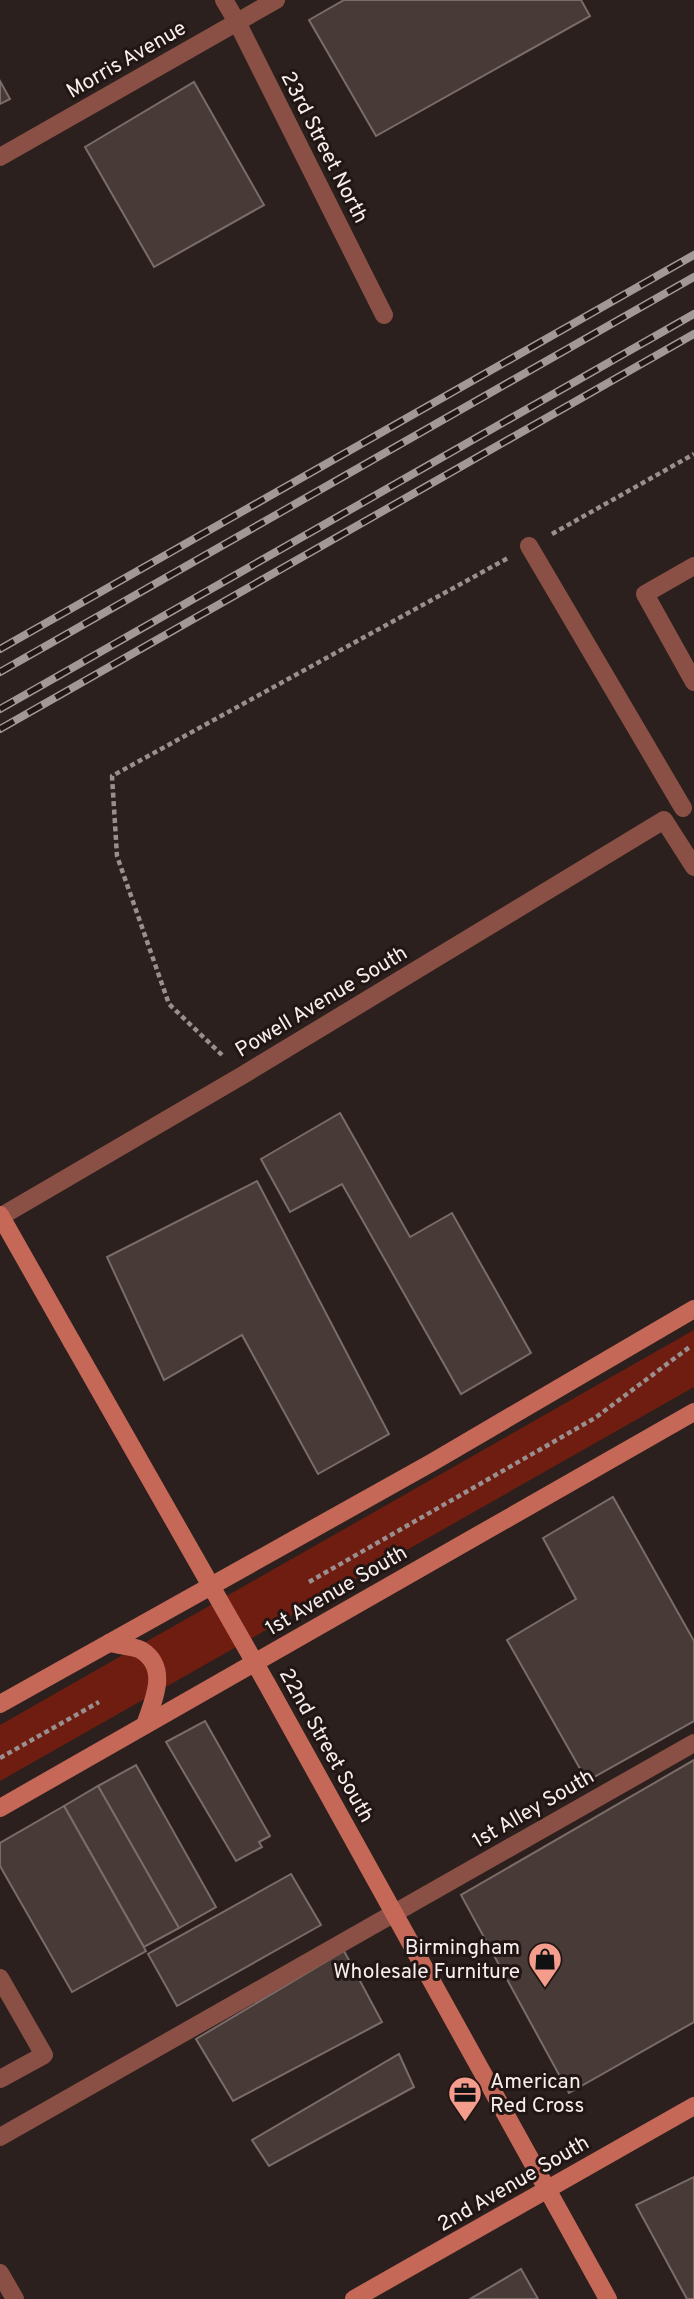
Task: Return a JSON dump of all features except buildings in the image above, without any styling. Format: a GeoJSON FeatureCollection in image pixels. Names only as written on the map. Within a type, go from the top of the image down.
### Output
{"type":"FeatureCollection","features":[{"type":"Feature","properties":{"kind":"street","name":"23rd Street North"},"geometry":{"type":"LineString","coordinates":[[224,0],[384,315]]}},
{"type":"Feature","properties":{"kind":"street","name":"Morris Avenue"},"geometry":{"type":"LineString","coordinates":[[0,157],[276,0]]}},
{"type":"Feature","properties":{"kind":"street"},"geometry":{"type":"LineString","coordinates":[[529,547],[688,804]]}},
{"type":"Feature","properties":{"kind":"street"},"geometry":{"type":"LineString","coordinates":[[694,566],[645,594],[694,682]]}},
{"type":"Feature","properties":{"kind":"street","name":"Powell Avenue South"},"geometry":{"type":"LineString","coordinates":[[0,1216],[243,1075],[688,804]]}},
{"type":"Feature","properties":{"kind":"street"},"geometry":{"type":"LineString","coordinates":[[663,820],[694,867]]}},
{"type":"Feature","properties":{"kind":"street","name":"22nd Street South"},"geometry":{"type":"LineString","coordinates":[[0,1216],[255,1662],[608,2299]]}},
{"type":"Feature","properties":{"kind":"street"},"geometry":{"type":"LineString","coordinates":[[0,1704],[431,1463],[694,1310]]}},
{"type":"Feature","properties":{"kind":"street","name":"1st Avenue South"},"geometry":{"type":"LineString","coordinates":[[0,1808],[694,1412]]}},
{"type":"Feature","properties":{"kind":"street"},"geometry":{"type":"LineString","coordinates":[[109,1643],[140,1650],[154,1663],[158,1684],[145,1725]]}},
{"type":"Feature","properties":{"kind":"street","name":"1st Alley South"},"geometry":{"type":"LineString","coordinates":[[0,2137],[694,1743]]}},
{"type":"Feature","properties":{"kind":"street"},"geometry":{"type":"LineString","coordinates":[[0,1978],[44,2055],[0,2079]]}},
{"type":"Feature","properties":{"kind":"street","name":"2nd Avenue South"},"geometry":{"type":"LineString","coordinates":[[354,2299],[694,2106]]}},
{"type":"Feature","properties":{"kind":"street"},"geometry":{"type":"LineString","coordinates":[[0,2273],[15,2299]]}},
{"type":"Feature","properties":{"kind":"path"},"geometry":{"type":"LineString","coordinates":[[243,1075],[169,1004],[117,856],[112,776],[694,454]]}},
{"type":"Feature","properties":{"kind":"path"},"geometry":{"type":"LineString","coordinates":[[309,1582],[596,1418],[694,1343]]}},
{"type":"Feature","properties":{"kind":"path"},"geometry":{"type":"LineString","coordinates":[[0,1758],[99,1702]]}},
{"type":"Feature","properties":{"kind":"shaded area"},"geometry":{"type":"Polygon","coordinates":[[[694,1330],[694,1387],[0,1781],[0,1725],[694,1330]]]}},
{"type":"Feature","properties":{"kind":"railway"},"geometry":{"type":"LineString","coordinates":[[0,649],[694,255]]}},
{"type":"Feature","properties":{"kind":"railway"},"geometry":{"type":"LineString","coordinates":[[0,672],[694,277]]}},
{"type":"Feature","properties":{"kind":"railway"},"geometry":{"type":"LineString","coordinates":[[0,709],[694,314]]}},
{"type":"Feature","properties":{"kind":"railway"},"geometry":{"type":"LineString","coordinates":[[0,729],[694,334]]}},
{"type":"Feature","properties":{"kind":"place","name":"Birmingham Wholesale Furniture"},"geometry":{"type":"Point","coordinates":[545,1989]}},
{"type":"Feature","properties":{"kind":"place","name":"American Red Cross"},"geometry":{"type":"Point","coordinates":[465,2123]}}]}
